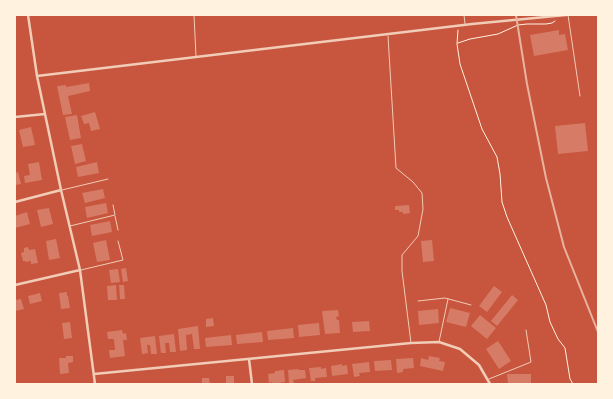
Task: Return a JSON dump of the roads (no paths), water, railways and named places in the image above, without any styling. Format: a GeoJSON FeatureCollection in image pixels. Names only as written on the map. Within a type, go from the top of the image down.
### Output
{"type":"FeatureCollection","features":[{"type":"Feature","properties":{"kind":"street"},"geometry":{"type":"LineString","coordinates":[[28,15],[37,76],[80,270],[95,384]]}},
{"type":"Feature","properties":{"kind":"street"},"geometry":{"type":"LineString","coordinates":[[37,76],[465,25],[567,15]]}},
{"type":"Feature","properties":{"kind":"street"},"geometry":{"type":"LineString","coordinates":[[15,117],[45,114]]}},
{"type":"Feature","properties":{"kind":"street"},"geometry":{"type":"LineString","coordinates":[[15,202],[61,190]]}},
{"type":"Feature","properties":{"kind":"street"},"geometry":{"type":"LineString","coordinates":[[15,285],[80,270]]}},
{"type":"Feature","properties":{"kind":"street"},"geometry":{"type":"LineString","coordinates":[[94,374],[411,343],[439,342],[460,349],[479,365],[490,384]]}},
{"type":"Feature","properties":{"kind":"street"},"geometry":{"type":"LineString","coordinates":[[250,359],[252,384]]}},
{"type":"Feature","properties":{"kind":"lane"},"geometry":{"type":"LineString","coordinates":[[194,15],[196,57]]}},
{"type":"Feature","properties":{"kind":"lane"},"geometry":{"type":"LineString","coordinates":[[464,15],[465,25]]}},
{"type":"Feature","properties":{"kind":"lane"},"geometry":{"type":"LineString","coordinates":[[567,15],[580,96]]}},
{"type":"Feature","properties":{"kind":"lane"},"geometry":{"type":"LineString","coordinates":[[388,34],[396,168],[413,182],[422,193],[423,209],[418,236],[402,255],[402,271],[411,343]]}},
{"type":"Feature","properties":{"kind":"lane"},"geometry":{"type":"LineString","coordinates":[[61,190],[108,179]]}},
{"type":"Feature","properties":{"kind":"lane"},"geometry":{"type":"LineString","coordinates":[[113,205],[118,230]]}},
{"type":"Feature","properties":{"kind":"lane"},"geometry":{"type":"LineString","coordinates":[[70,226],[115,216]]}},
{"type":"Feature","properties":{"kind":"lane"},"geometry":{"type":"LineString","coordinates":[[80,270],[123,260],[118,241]]}},
{"type":"Feature","properties":{"kind":"lane"},"geometry":{"type":"LineString","coordinates":[[418,301],[445,298],[471,305]]}},
{"type":"Feature","properties":{"kind":"lane"},"geometry":{"type":"LineString","coordinates":[[439,342],[448,299]]}},
{"type":"Feature","properties":{"kind":"lane"},"geometry":{"type":"LineString","coordinates":[[488,380],[531,362],[526,330]]}},
{"type":"Feature","properties":{"kind":"railway"},"geometry":{"type":"LineString","coordinates":[[516,15],[527,84],[546,178],[564,247],[598,332]]}}]}
